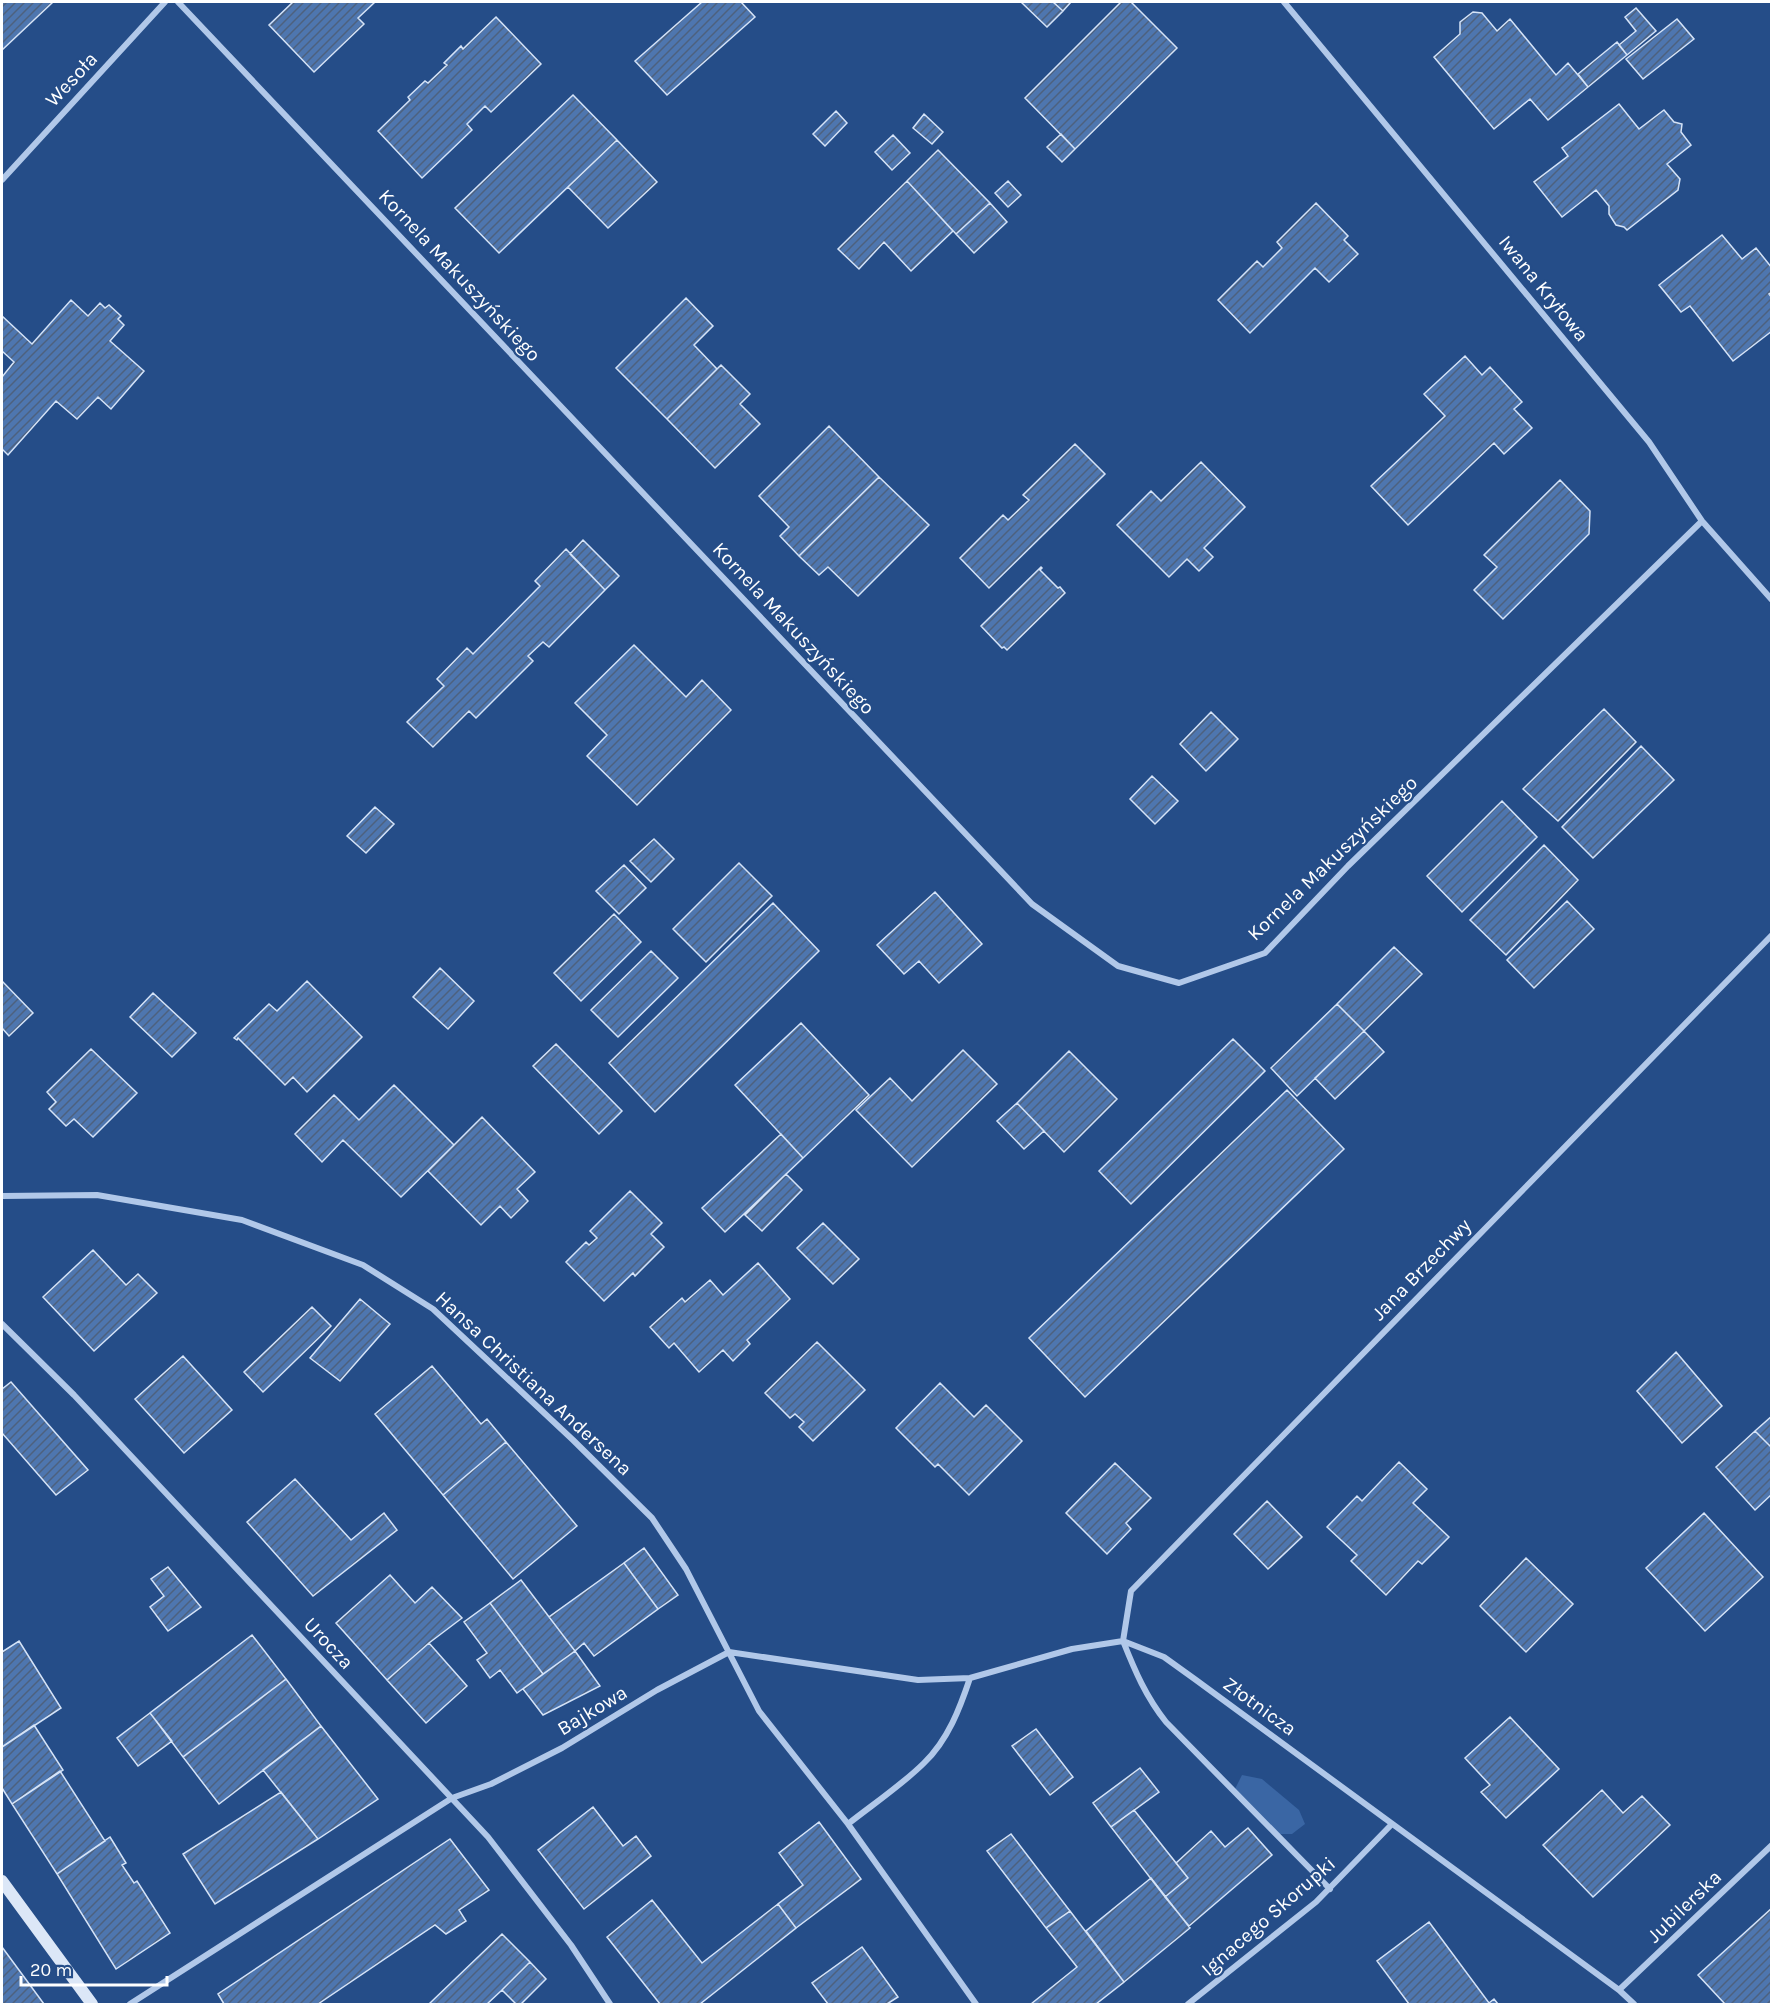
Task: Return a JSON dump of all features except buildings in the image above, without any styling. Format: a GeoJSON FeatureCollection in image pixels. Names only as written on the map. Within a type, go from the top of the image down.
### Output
{"type":"FeatureCollection","features":[{"type":"Feature","properties":{"kind":"street","name":"Wesoła"},"geometry":{"type":"LineString","coordinates":[[2,180],[165,2]]}},
{"type":"Feature","properties":{"kind":"street","name":"Kornela Makuszyńskiego"},"geometry":{"type":"LineString","coordinates":[[178,2],[1032,904],[1118,966],[1179,983],[1265,953],[1348,866],[1702,521]]}},
{"type":"Feature","properties":{"kind":"street","name":"Iwana Kryłowa"},"geometry":{"type":"LineString","coordinates":[[1284,2],[1649,442],[1702,521],[1772,600]]}},
{"type":"Feature","properties":{"kind":"street","name":"Jana Brzechwy"},"geometry":{"type":"LineString","coordinates":[[1123,1641],[1131,1591],[1772,935]]}},
{"type":"Feature","properties":{"kind":"street","name":"Hansa Christiana Andersena"},"geometry":{"type":"LineString","coordinates":[[2,1196],[97,1195],[242,1220],[363,1265],[433,1309],[573,1440],[652,1518],[687,1569],[759,1710],[848,1824],[976,2004]]}},
{"type":"Feature","properties":{"kind":"street","name":"Urocza"},"geometry":{"type":"LineString","coordinates":[[2,1324],[74,1395],[488,1837],[571,1945],[610,2004]]}},
{"type":"Feature","properties":{"kind":"street"},"geometry":{"type":"LineString","coordinates":[[729,1652],[918,1680],[970,1678],[1072,1648],[1123,1641],[1139,1682],[1151,1703],[1166,1722],[1330,1889]]}},
{"type":"Feature","properties":{"kind":"street","name":"Złotnicza"},"geometry":{"type":"LineString","coordinates":[[1123,1641],[1164,1657],[1619,1990],[1634,2004]]}},
{"type":"Feature","properties":{"kind":"street","name":"Bajkowa"},"geometry":{"type":"LineString","coordinates":[[130,2004],[452,1798],[491,1784],[562,1748],[657,1690],[729,1652]]}},
{"type":"Feature","properties":{"kind":"street"},"geometry":{"type":"LineString","coordinates":[[848,1824],[925,1763],[954,1720],[970,1678]]}},
{"type":"Feature","properties":{"kind":"street","name":"Ignacego Skorupki"},"geometry":{"type":"LineString","coordinates":[[1188,2004],[1317,1902],[1392,1824]]}},
{"type":"Feature","properties":{"kind":"street","name":"Jubilerska"},"geometry":{"type":"LineString","coordinates":[[1619,1990],[1772,1845]]}},
{"type":"Feature","properties":{"kind":"street"},"geometry":{"type":"LineString","coordinates":[[2,1881],[92,2004]]}},
{"type":"Feature","properties":{"kind":"shaded area"},"geometry":{"type":"Polygon","coordinates":[[[1242,1775],[1262,1779],[1299,1810],[1305,1824],[1292,1834],[1277,1834],[1234,1791],[1242,1775]]]}}]}
